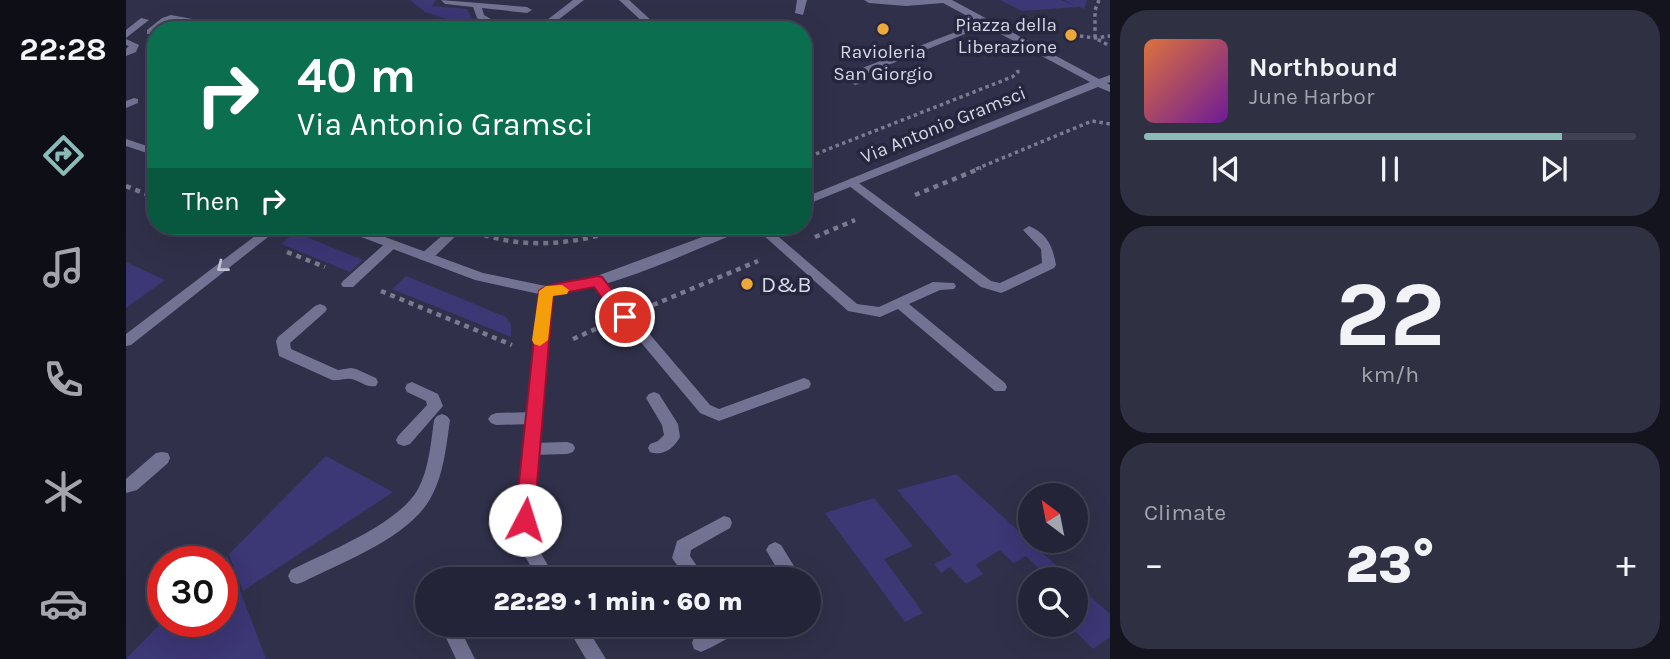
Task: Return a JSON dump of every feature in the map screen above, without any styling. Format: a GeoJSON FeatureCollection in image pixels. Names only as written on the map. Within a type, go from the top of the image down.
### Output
{"type":"FeatureCollection","features":[{"type":"Feature","properties":{"kind":"street"},"geometry":{"type":"LineString","coordinates":[[550,21],[579,0]]}},
{"type":"Feature","properties":{"kind":"street"},"geometry":{"type":"LineString","coordinates":[[624,0],[649,21]]}},
{"type":"Feature","properties":{"kind":"street"},"geometry":{"type":"LineString","coordinates":[[800,13],[802,0]]}},
{"type":"Feature","properties":{"kind":"street"},"geometry":{"type":"LineString","coordinates":[[869,0],[906,3],[945,0],[1110,89]]}},
{"type":"Feature","properties":{"kind":"street"},"geometry":{"type":"LineString","coordinates":[[444,1],[527,10]]}},
{"type":"Feature","properties":{"kind":"street"},"geometry":{"type":"LineString","coordinates":[[477,5],[480,16],[489,21]]}},
{"type":"Feature","properties":{"kind":"street"},"geometry":{"type":"LineString","coordinates":[[126,35],[144,20]]}},
{"type":"Feature","properties":{"kind":"street"},"geometry":{"type":"LineString","coordinates":[[164,21],[183,21]]}},
{"type":"Feature","properties":{"kind":"street"},"geometry":{"type":"LineString","coordinates":[[855,82],[856,74],[987,23]]}},
{"type":"Feature","properties":{"kind":"street"},"geometry":{"type":"LineString","coordinates":[[126,41],[134,45],[133,50],[126,53]]}},
{"type":"Feature","properties":{"kind":"street","name":"Via Antonio Gramsci"},"geometry":{"type":"LineString","coordinates":[[812,198],[1110,78]]}},
{"type":"Feature","properties":{"kind":"street"},"geometry":{"type":"LineString","coordinates":[[126,142],[147,150]]}},
{"type":"Feature","properties":{"kind":"street"},"geometry":{"type":"LineString","coordinates":[[852,182],[986,284],[1001,288],[1049,265],[1047,248],[1030,230]]}},
{"type":"Feature","properties":{"kind":"street"},"geometry":{"type":"LineString","coordinates":[[129,335],[264,235]]}},
{"type":"Feature","properties":{"kind":"street"},"geometry":{"type":"LineString","coordinates":[[368,235],[480,277],[546,291],[579,287],[660,260],[721,235]]}},
{"type":"Feature","properties":{"kind":"street"},"geometry":{"type":"LineString","coordinates":[[426,257],[450,235]]}},
{"type":"Feature","properties":{"kind":"street"},"geometry":{"type":"LineString","coordinates":[[770,235],[853,308],[880,312],[938,285],[949,286]]}},
{"type":"Feature","properties":{"kind":"street"},"geometry":{"type":"LineString","coordinates":[[348,284],[392,244]]}},
{"type":"Feature","properties":{"kind":"street"},"geometry":{"type":"LineString","coordinates":[[597,281],[705,409],[719,415],[804,384]]}},
{"type":"Feature","properties":{"kind":"street"},"geometry":{"type":"LineString","coordinates":[[540,567],[528,546],[525,520],[546,291]]}},
{"type":"Feature","properties":{"kind":"street"},"geometry":{"type":"LineString","coordinates":[[899,303],[1000,387]]}},
{"type":"Feature","properties":{"kind":"street"},"geometry":{"type":"LineString","coordinates":[[320,309],[284,341],[284,352],[337,376],[351,373],[370,382]]}},
{"type":"Feature","properties":{"kind":"street"},"geometry":{"type":"LineString","coordinates":[[297,576],[380,533],[419,502],[436,461],[443,417],[433,398],[412,388]]}},
{"type":"Feature","properties":{"kind":"street"},"geometry":{"type":"LineString","coordinates":[[653,398],[670,424],[672,437],[662,447],[656,448]]}},
{"type":"Feature","properties":{"kind":"street"},"geometry":{"type":"LineString","coordinates":[[404,440],[443,417]]}},
{"type":"Feature","properties":{"kind":"street"},"geometry":{"type":"LineString","coordinates":[[496,419],[533,418]]}},
{"type":"Feature","properties":{"kind":"street"},"geometry":{"type":"LineString","coordinates":[[531,449],[567,448]]}},
{"type":"Feature","properties":{"kind":"street"},"geometry":{"type":"LineString","coordinates":[[126,486],[162,458]]}},
{"type":"Feature","properties":{"kind":"street"},"geometry":{"type":"LineString","coordinates":[[687,567],[681,558],[683,546],[724,523]]}},
{"type":"Feature","properties":{"kind":"street"},"geometry":{"type":"LineString","coordinates":[[775,550],[786,567]]}},
{"type":"Feature","properties":{"kind":"street"},"geometry":{"type":"LineString","coordinates":[[455,637],[466,659]]}},
{"type":"Feature","properties":{"kind":"street"},"geometry":{"type":"LineString","coordinates":[[583,637],[597,659]]}},
{"type":"Feature","properties":{"kind":"street"},"geometry":{"type":"LineString","coordinates":[[701,643],[711,637]]}},
{"type":"Feature","properties":{"kind":"path"},"geometry":{"type":"LineString","coordinates":[[1099,0],[1095,10],[1095,38],[1110,46]]}},
{"type":"Feature","properties":{"kind":"path"},"geometry":{"type":"LineString","coordinates":[[812,155],[1012,77]]}},
{"type":"Feature","properties":{"kind":"path"},"geometry":{"type":"LineString","coordinates":[[561,344],[1084,124],[1092,121],[1110,124]]}},
{"type":"Feature","properties":{"kind":"path"},"geometry":{"type":"LineString","coordinates":[[126,186],[147,194]]}},
{"type":"Feature","properties":{"kind":"path"},"geometry":{"type":"LineString","coordinates":[[483,235],[503,243],[527,246],[566,243],[596,235]]}},
{"type":"Feature","properties":{"kind":"shaded area"},"geometry":{"type":"Polygon","coordinates":[[[410,0],[436,0],[432,6],[467,9],[477,21],[444,21],[447,19],[425,12],[410,0]]]}},
{"type":"Feature","properties":{"kind":"shaded area"},"geometry":{"type":"Polygon","coordinates":[[[1000,0],[1061,0],[1077,7],[1064,0],[1087,0],[1084,9],[1078,6],[1078,7],[1022,11],[1000,0]]]}},
{"type":"Feature","properties":{"kind":"shaded area"},"geometry":{"type":"Polygon","coordinates":[[[292,235],[301,235],[363,260],[350,272],[281,244],[292,235]]]}},
{"type":"Feature","properties":{"kind":"shaded area"},"geometry":{"type":"Polygon","coordinates":[[[126,262],[165,280],[126,308],[126,262]]]}},
{"type":"Feature","properties":{"kind":"shaded area"},"geometry":{"type":"Polygon","coordinates":[[[406,276],[506,317],[511,325],[511,337],[392,289],[406,276]]]}},
{"type":"Feature","properties":{"kind":"shaded area"},"geometry":{"type":"Polygon","coordinates":[[[326,456],[393,492],[243,591],[238,578],[237,546],[326,456]]]}},
{"type":"Feature","properties":{"kind":"shaded area"},"geometry":{"type":"Polygon","coordinates":[[[956,474],[1018,531],[1018,553],[1043,553],[1058,567],[1037,567],[1026,556],[1013,563],[1000,550],[976,565],[983,574],[966,584],[950,567],[941,573],[934,564],[952,555],[897,490],[956,474]]]}},
{"type":"Feature","properties":{"kind":"shaded area"},"geometry":{"type":"Polygon","coordinates":[[[874,498],[913,546],[884,559],[923,613],[905,622],[825,513],[874,498]]]}},
{"type":"Feature","properties":{"kind":"shaded area"},"geometry":{"type":"Polygon","coordinates":[[[238,585],[266,659],[126,659],[147,637],[238,637],[238,585]]]}},
{"type":"Feature","properties":{"kind":"shaded area"},"geometry":{"type":"Polygon","coordinates":[[[1088,595],[1110,614],[1110,637],[1093,649],[1081,637],[1088,637],[1088,595]]]}},
{"type":"Feature","properties":{"kind":"slow traffic"},"geometry":{"type":"LineString","coordinates":[[540,340],[546,291],[562,290]]}},
{"type":"Feature","properties":{"kind":"place","name":"Ravioleria San Giorgio"},"geometry":{"type":"Point","coordinates":[883,29]}},
{"type":"Feature","properties":{"kind":"place","name":"Piazza della Liberazione"},"geometry":{"type":"Point","coordinates":[1071,35]}},
{"type":"Feature","properties":{"kind":"place","name":"D&B"},"geometry":{"type":"Point","coordinates":[747,284]}},
{"type":"Feature","properties":{"kind":"route"},"geometry":{"type":"LineString","coordinates":[[525,520],[546,291],[579,287],[597,281],[625,317]]}}]}
